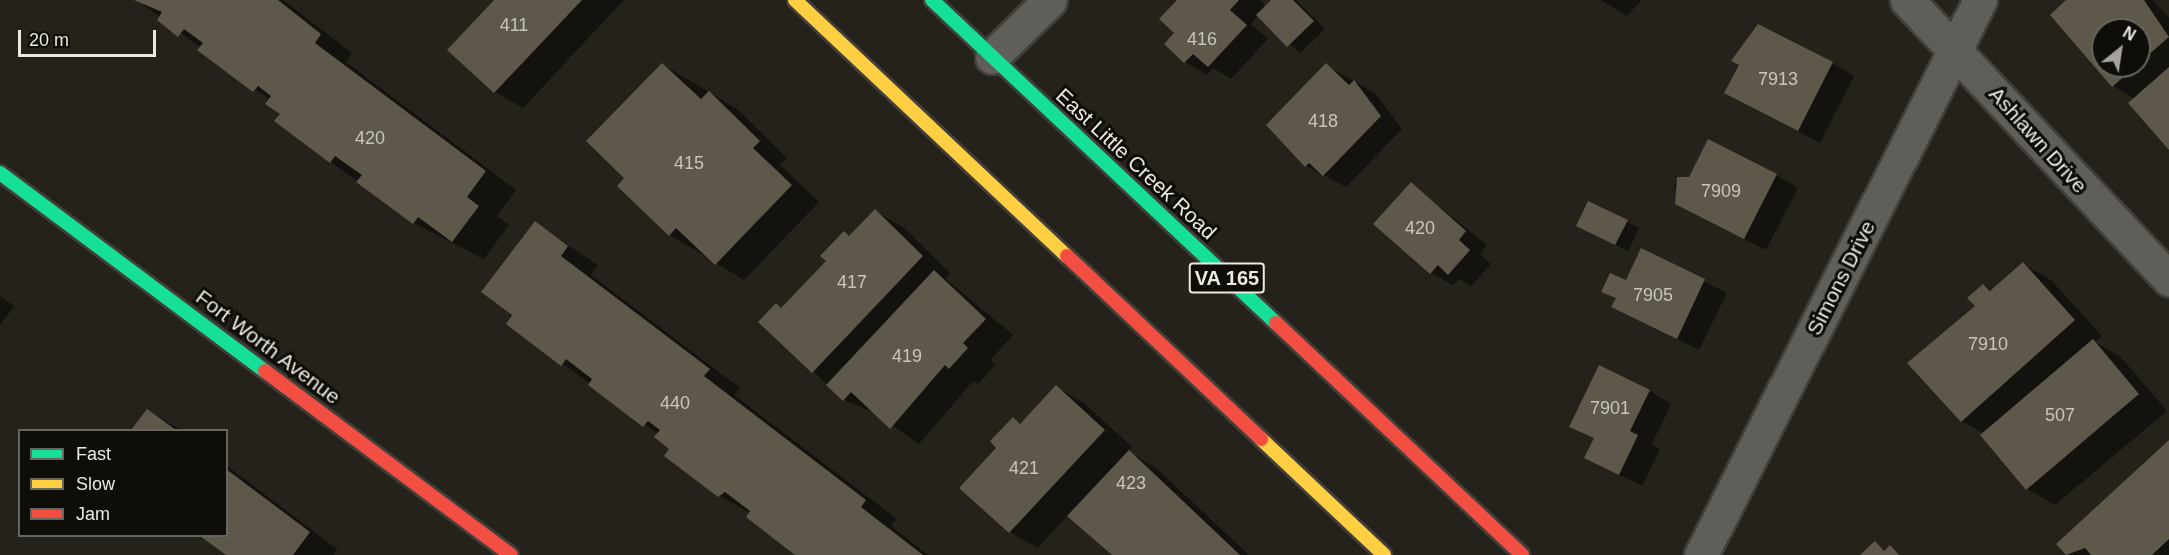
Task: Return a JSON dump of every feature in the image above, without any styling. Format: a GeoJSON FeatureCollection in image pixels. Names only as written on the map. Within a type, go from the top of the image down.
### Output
{"type":"FeatureCollection","features":[{"type":"Feature","properties":{"kind":"main road"},"geometry":{"type":"LineString","coordinates":[[795,0],[1384,555]]}},
{"type":"Feature","properties":{"kind":"main road","name":"East Little Creek Road"},"geometry":{"type":"LineString","coordinates":[[932,0],[1522,555]]}},
{"type":"Feature","properties":{"kind":"main road","name":"Fort Worth Avenue"},"geometry":{"type":"LineString","coordinates":[[0,173],[511,555]]}},
{"type":"Feature","properties":{"kind":"street"},"geometry":{"type":"LineString","coordinates":[[992,57],[1050,0]]}},
{"type":"Feature","properties":{"kind":"street","name":"Ashlawn Drive"},"geometry":{"type":"LineString","coordinates":[[1907,0],[2169,279]]}},
{"type":"Feature","properties":{"kind":"street","name":"Simons Drive"},"geometry":{"type":"LineString","coordinates":[[1701,555],[1980,0]]}},
{"type":"Feature","properties":{"kind":"building"},"geometry":{"type":"Polygon","coordinates":[[[134,0],[278,0],[321,34],[315,43],[486,171],[467,197],[479,206],[452,242],[418,217],[413,224],[356,182],[362,175],[335,156],[330,163],[274,121],[280,114],[265,104],[271,96],[258,86],[253,92],[197,50],[203,43],[184,29],[178,37],[157,20],[162,12],[134,0]]]}},
{"type":"Feature","properties":{"kind":"building"},"geometry":{"type":"Polygon","coordinates":[[[494,0],[582,0],[494,93],[447,50],[494,0]]]}},
{"type":"Feature","properties":{"kind":"building"},"geometry":{"type":"Polygon","coordinates":[[[1177,0],[1239,0],[1230,10],[1247,25],[1208,67],[1193,54],[1184,63],[1164,44],[1174,33],[1159,19],[1177,0]]]}},
{"type":"Feature","properties":{"kind":"building"},"geometry":{"type":"Polygon","coordinates":[[[1271,0],[1293,0],[1314,21],[1287,47],[1256,15],[1271,0]]]}},
{"type":"Feature","properties":{"kind":"building"},"geometry":{"type":"Polygon","coordinates":[[[2066,0],[2144,0],[2169,37],[2151,53],[2151,18],[2091,18],[2091,63],[2050,15],[2066,0]]]}},
{"type":"Feature","properties":{"kind":"building"},"geometry":{"type":"Polygon","coordinates":[[[1758,24],[1833,62],[1798,131],[1724,93],[1739,65],[1731,61],[1758,24]]]}},
{"type":"Feature","properties":{"kind":"building"},"geometry":{"type":"Polygon","coordinates":[[[662,63],[701,99],[709,91],[760,141],[753,148],[792,185],[715,265],[676,228],[669,236],[617,186],[624,178],[586,141],[662,63]]]}},
{"type":"Feature","properties":{"kind":"building"},"geometry":{"type":"Polygon","coordinates":[[[1326,63],[1349,85],[1354,80],[1381,116],[1323,176],[1309,163],[1305,167],[1266,125],[1326,63]]]}},
{"type":"Feature","properties":{"kind":"building"},"geometry":{"type":"Polygon","coordinates":[[[2169,67],[2169,150],[2128,103],[2169,67]]]}},
{"type":"Feature","properties":{"kind":"building"},"geometry":{"type":"Polygon","coordinates":[[[2104,78],[2122,78],[2112,87],[2104,78]]]}},
{"type":"Feature","properties":{"kind":"building"},"geometry":{"type":"Polygon","coordinates":[[[1708,139],[1777,174],[1744,239],[1675,204],[1677,177],[1689,177],[1708,139]]]}},
{"type":"Feature","properties":{"kind":"building"},"geometry":{"type":"Polygon","coordinates":[[[1411,182],[1466,231],[1459,240],[1470,250],[1448,275],[1438,265],[1430,274],[1373,224],[1411,182]]]}},
{"type":"Feature","properties":{"kind":"building"},"geometry":{"type":"Polygon","coordinates":[[[1588,201],[1628,220],[1615,245],[1576,226],[1588,201]]]}},
{"type":"Feature","properties":{"kind":"building"},"geometry":{"type":"Polygon","coordinates":[[[875,209],[923,256],[812,373],[758,322],[776,303],[781,308],[826,261],[820,256],[844,231],[849,236],[875,209]]]}},
{"type":"Feature","properties":{"kind":"building"},"geometry":{"type":"Polygon","coordinates":[[[535,221],[568,246],[561,256],[710,369],[704,376],[866,500],[861,507],[923,555],[795,555],[746,517],[750,511],[725,492],[718,497],[664,456],[669,449],[654,437],[660,430],[648,421],[643,427],[588,385],[592,379],[566,359],[561,366],[506,324],[512,315],[481,292],[535,221]]]}},
{"type":"Feature","properties":{"kind":"building"},"geometry":{"type":"Polygon","coordinates":[[[1641,248],[1705,279],[1677,339],[1611,307],[1616,298],[1601,292],[1610,273],[1626,280],[1641,248]]]}},
{"type":"Feature","properties":{"kind":"building"},"geometry":{"type":"Polygon","coordinates":[[[2023,262],[2075,320],[1961,422],[1907,363],[1975,306],[1967,298],[1983,284],[1990,291],[2023,262]]]}},
{"type":"Feature","properties":{"kind":"building"},"geometry":{"type":"Polygon","coordinates":[[[934,270],[986,319],[963,343],[968,348],[949,369],[945,365],[890,429],[851,392],[843,401],[826,385],[934,270]]]}},
{"type":"Feature","properties":{"kind":"building"},"geometry":{"type":"Polygon","coordinates":[[[2093,339],[2139,394],[2026,490],[1980,435],[2093,339]]]}},
{"type":"Feature","properties":{"kind":"building"},"geometry":{"type":"Polygon","coordinates":[[[1599,365],[1650,390],[1630,431],[1638,435],[1619,475],[1584,458],[1594,438],[1569,427],[1599,365]]]}},
{"type":"Feature","properties":{"kind":"building"},"geometry":{"type":"Polygon","coordinates":[[[1056,385],[1105,430],[1009,533],[959,488],[996,448],[990,441],[1013,417],[1020,424],[1056,385]]]}},
{"type":"Feature","properties":{"kind":"building"},"geometry":{"type":"Polygon","coordinates":[[[147,409],[175,429],[132,429],[147,409]]]}},
{"type":"Feature","properties":{"kind":"building"},"geometry":{"type":"Polygon","coordinates":[[[2169,440],[2169,539],[2152,555],[2091,555],[2085,548],[2066,555],[2056,544],[2169,440]]]}},
{"type":"Feature","properties":{"kind":"building"},"geometry":{"type":"Polygon","coordinates":[[[1129,450],[1240,555],[1112,555],[1067,516],[1129,450]]]}},
{"type":"Feature","properties":{"kind":"building"},"geometry":{"type":"Polygon","coordinates":[[[228,470],[310,532],[293,555],[226,555],[201,537],[228,537],[228,470]]]}},
{"type":"Feature","properties":{"kind":"building"},"geometry":{"type":"Polygon","coordinates":[[[1875,541],[1884,551],[1890,545],[1899,555],[1860,555],[1875,541]]]}},
{"type":"Feature","properties":{"kind":"traffic: fast"},"geometry":{"type":"LineString","coordinates":[[932,0],[1276,323]]}},
{"type":"Feature","properties":{"kind":"traffic: fast"},"geometry":{"type":"LineString","coordinates":[[0,173],[265,371]]}},
{"type":"Feature","properties":{"kind":"traffic: slow"},"geometry":{"type":"LineString","coordinates":[[795,0],[1067,256]]}},
{"type":"Feature","properties":{"kind":"traffic: slow"},"geometry":{"type":"LineString","coordinates":[[1261,439],[1384,555]]}},
{"type":"Feature","properties":{"kind":"traffic: jam"},"geometry":{"type":"LineString","coordinates":[[1067,256],[1261,439]]}},
{"type":"Feature","properties":{"kind":"traffic: jam"},"geometry":{"type":"LineString","coordinates":[[1276,323],[1522,555]]}},
{"type":"Feature","properties":{"kind":"traffic: jam"},"geometry":{"type":"LineString","coordinates":[[265,371],[511,555]]}}]}
